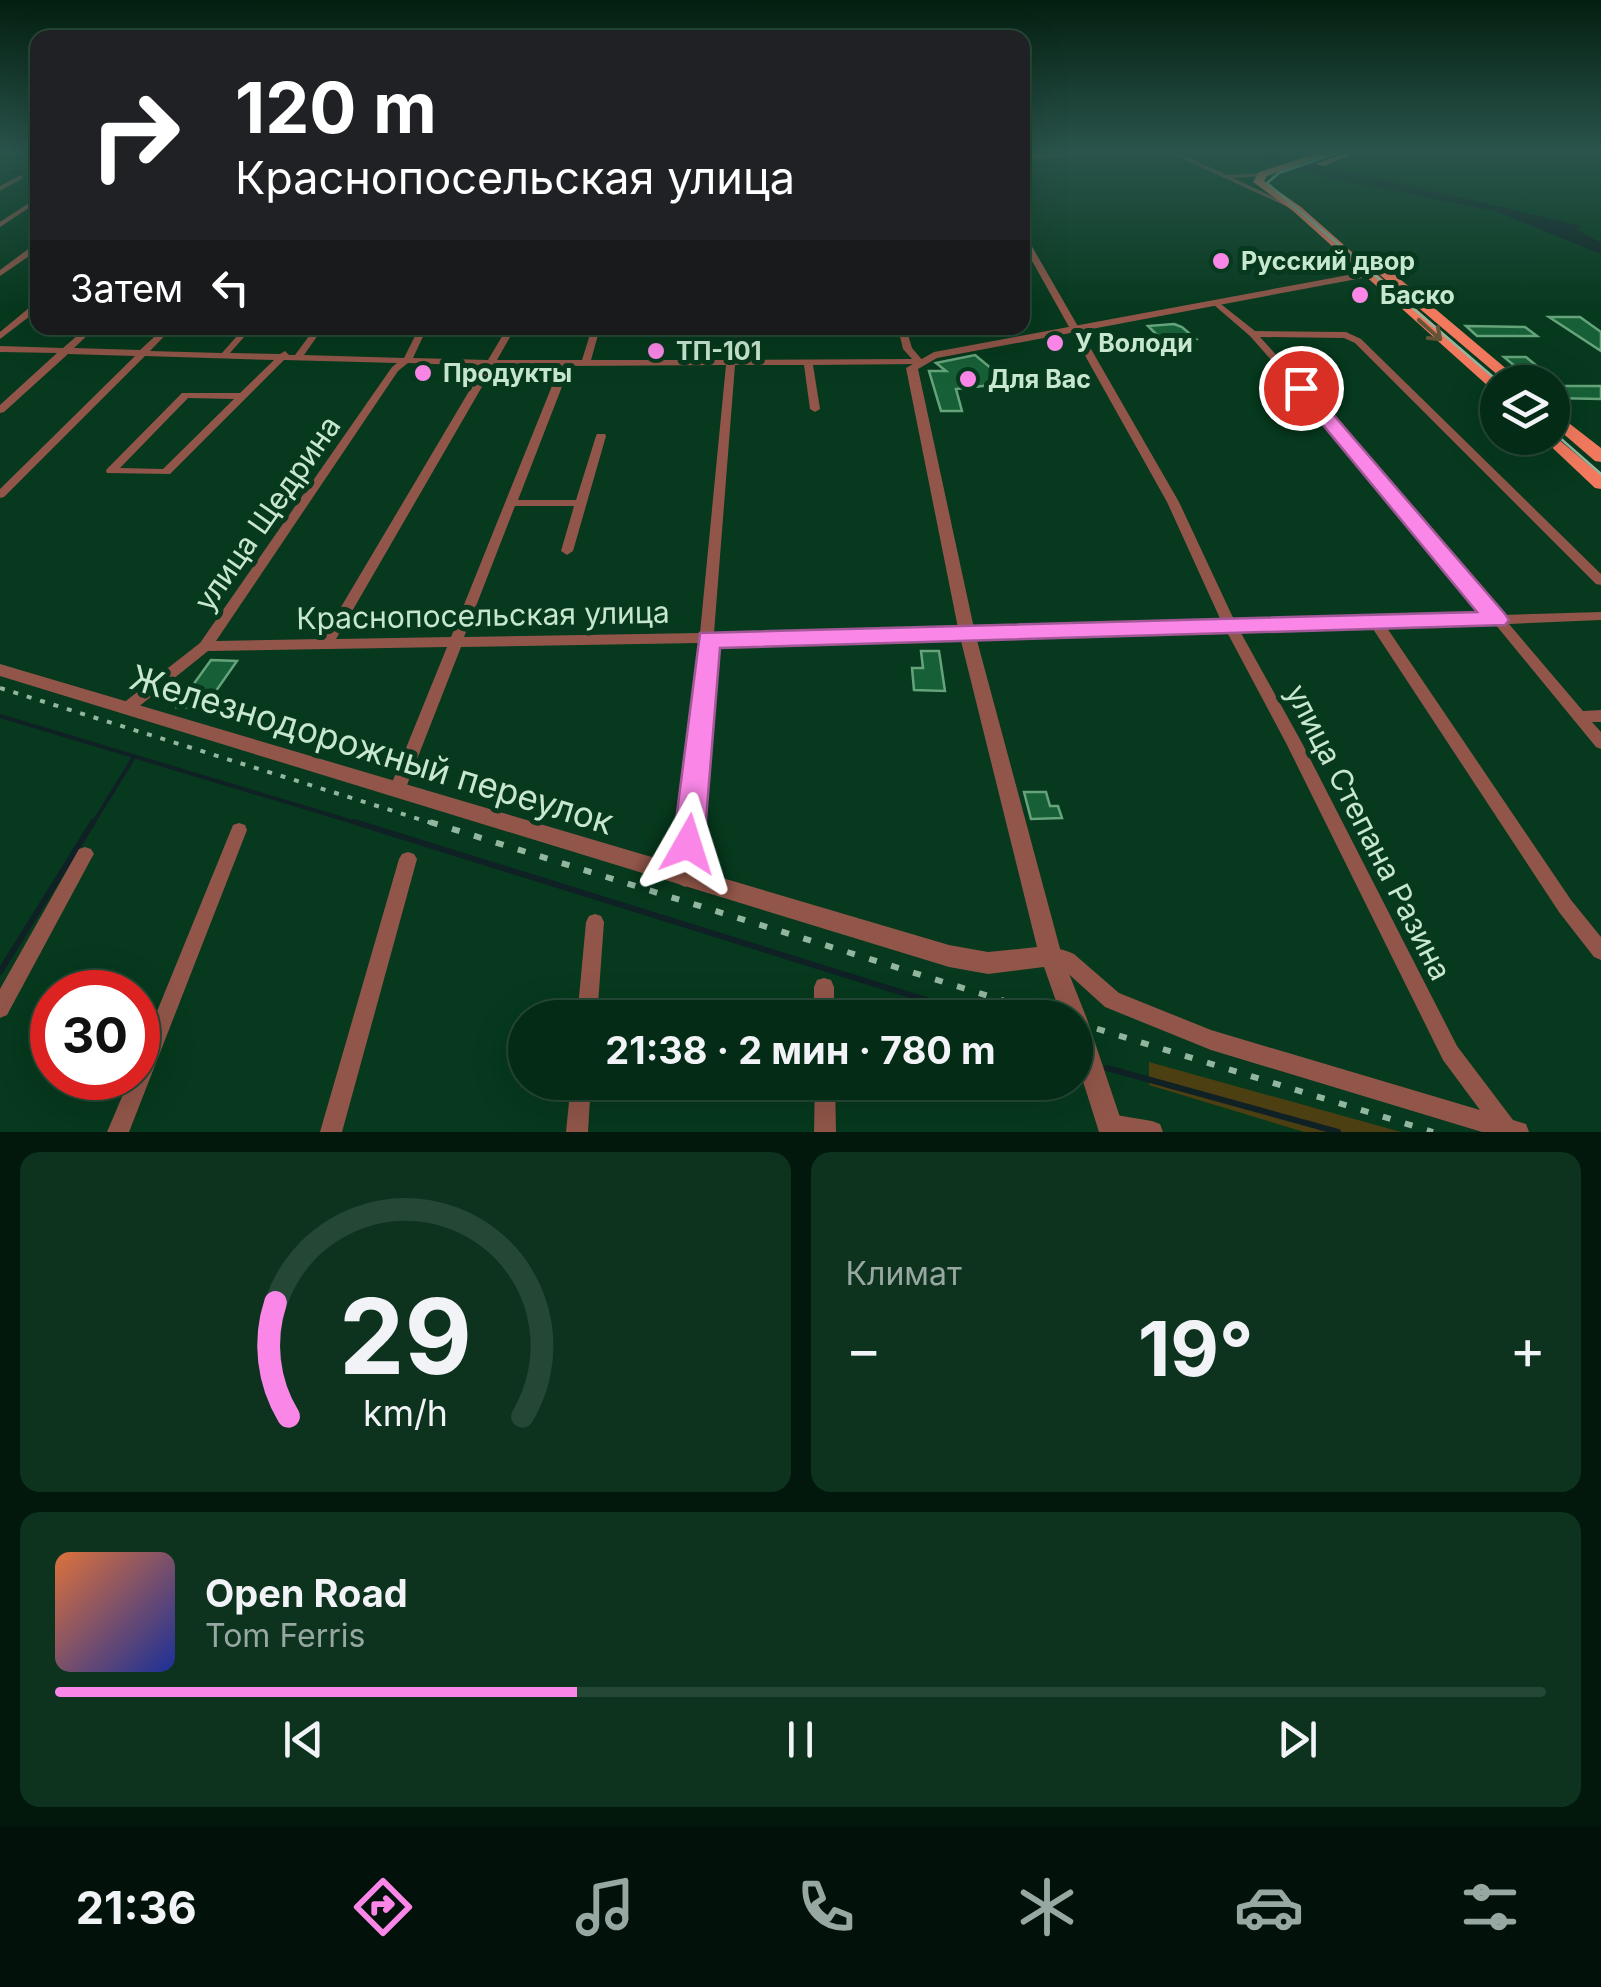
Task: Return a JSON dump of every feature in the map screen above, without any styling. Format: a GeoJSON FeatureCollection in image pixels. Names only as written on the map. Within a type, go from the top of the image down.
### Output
{"type":"FeatureCollection","features":[{"type":"Feature","properties":{"kind":"main road"},"geometry":{"type":"LineString","coordinates":[[1288,204],[1493,365]]}},
{"type":"Feature","properties":{"kind":"main road"},"geometry":{"type":"LineString","coordinates":[[1303,204],[1480,373]]}},
{"type":"Feature","properties":{"kind":"main road"},"geometry":{"type":"LineString","coordinates":[[1570,430],[1601,456]]}},
{"type":"Feature","properties":{"kind":"main road"},"geometry":{"type":"LineString","coordinates":[[1569,455],[1601,484]]}},
{"type":"Feature","properties":{"kind":"street"},"geometry":{"type":"LineString","coordinates":[[0,225],[30,204]]}},
{"type":"Feature","properties":{"kind":"street"},"geometry":{"type":"LineString","coordinates":[[1284,204],[1297,210]]}},
{"type":"Feature","properties":{"kind":"street","name":"улица Степана Разина"},"geometry":{"type":"LineString","coordinates":[[1030,250],[1173,502],[1225,616],[1236,630],[1450,1053],[1513,1130]]}},
{"type":"Feature","properties":{"kind":"street"},"geometry":{"type":"LineString","coordinates":[[0,274],[30,252]]}},
{"type":"Feature","properties":{"kind":"street"},"geometry":{"type":"LineString","coordinates":[[0,349],[490,362],[919,362],[1076,328],[1377,273]]}},
{"type":"Feature","properties":{"kind":"street"},"geometry":{"type":"LineString","coordinates":[[1217,303],[1253,334],[1361,455],[1601,743]]}},
{"type":"Feature","properties":{"kind":"street"},"geometry":{"type":"LineString","coordinates":[[0,336],[30,311]]}},
{"type":"Feature","properties":{"kind":"street"},"geometry":{"type":"LineString","coordinates":[[1253,334],[1346,335],[1358,341],[1601,580]]}},
{"type":"Feature","properties":{"kind":"street"},"geometry":{"type":"LineString","coordinates":[[0,410],[84,335]]}},
{"type":"Feature","properties":{"kind":"street"},"geometry":{"type":"LineString","coordinates":[[0,495],[161,335]]}},
{"type":"Feature","properties":{"kind":"street"},"geometry":{"type":"LineString","coordinates":[[226,352],[242,335]]}},
{"type":"Feature","properties":{"kind":"street"},"geometry":{"type":"LineString","coordinates":[[299,355],[314,335]]}},
{"type":"Feature","properties":{"kind":"street","name":"улица Щедрина"},"geometry":{"type":"LineString","coordinates":[[127,708],[205,646],[395,370],[408,360],[420,335]]}},
{"type":"Feature","properties":{"kind":"street"},"geometry":{"type":"LineString","coordinates":[[326,644],[507,335]]}},
{"type":"Feature","properties":{"kind":"street"},"geometry":{"type":"LineString","coordinates":[[586,362],[594,335]]}},
{"type":"Feature","properties":{"kind":"street"},"geometry":{"type":"LineString","coordinates":[[685,878],[733,335]]}},
{"type":"Feature","properties":{"kind":"street"},"geometry":{"type":"LineString","coordinates":[[904,335],[908,349],[919,362]]}},
{"type":"Feature","properties":{"kind":"street"},"geometry":{"type":"LineString","coordinates":[[243,396],[185,395],[112,472],[166,472],[243,396],[284,354]]}},
{"type":"Feature","properties":{"kind":"street"},"geometry":{"type":"LineString","coordinates":[[808,360],[815,408]]}},
{"type":"Feature","properties":{"kind":"street"},"geometry":{"type":"LineString","coordinates":[[397,790],[566,362]]}},
{"type":"Feature","properties":{"kind":"street"},"geometry":{"type":"LineString","coordinates":[[919,362],[912,368],[915,386],[967,633],[1052,956],[1068,1000]]}},
{"type":"Feature","properties":{"kind":"street"},"geometry":{"type":"LineString","coordinates":[[567,551],[601,436]]}},
{"type":"Feature","properties":{"kind":"street"},"geometry":{"type":"LineString","coordinates":[[512,503],[581,503]]}},
{"type":"Feature","properties":{"kind":"street","name":"Краснопосельская улица"},"geometry":{"type":"LineString","coordinates":[[205,646],[1236,630],[1601,616]]}},
{"type":"Feature","properties":{"kind":"street"},"geometry":{"type":"LineString","coordinates":[[1377,624],[1565,906],[1601,951]]}},
{"type":"Feature","properties":{"kind":"street","name":"Железнодорожный переулок"},"geometry":{"type":"LineString","coordinates":[[0,670],[948,956],[988,963],[1052,956]]}},
{"type":"Feature","properties":{"kind":"street"},"geometry":{"type":"LineString","coordinates":[[1579,716],[1601,716]]}},
{"type":"Feature","properties":{"kind":"street"},"geometry":{"type":"LineString","coordinates":[[118,1132],[239,830]]}},
{"type":"Feature","properties":{"kind":"street"},"geometry":{"type":"LineString","coordinates":[[0,1008],[86,854]]}},
{"type":"Feature","properties":{"kind":"street"},"geometry":{"type":"LineString","coordinates":[[331,1132],[408,858]]}},
{"type":"Feature","properties":{"kind":"street"},"geometry":{"type":"LineString","coordinates":[[588,1000],[595,922]]}},
{"type":"Feature","properties":{"kind":"street"},"geometry":{"type":"LineString","coordinates":[[1052,956],[1067,960],[1112,1000],[1211,1040],[1513,1130]]}},
{"type":"Feature","properties":{"kind":"street"},"geometry":{"type":"LineString","coordinates":[[824,987],[824,1000]]}},
{"type":"Feature","properties":{"kind":"street"},"geometry":{"type":"LineString","coordinates":[[1093,1073],[1111,1128],[1152,1132]]}},
{"type":"Feature","properties":{"kind":"street"},"geometry":{"type":"LineString","coordinates":[[577,1132],[580,1100]]}},
{"type":"Feature","properties":{"kind":"street"},"geometry":{"type":"LineString","coordinates":[[825,1100],[825,1132]]}},
{"type":"Feature","properties":{"kind":"shaded area"},"geometry":{"type":"Polygon","coordinates":[[[1457,204],[1487,204],[1582,226],[1576,229],[1601,243],[1601,254],[1497,212],[1457,204]]]}},
{"type":"Feature","properties":{"kind":"shaded area"},"geometry":{"type":"Polygon","coordinates":[[[1149,1062],[1401,1132],[1304,1132],[1149,1085],[1149,1062]]]}},
{"type":"Feature","properties":{"kind":"building"},"geometry":{"type":"Polygon","coordinates":[[[1549,317],[1580,317],[1601,332],[1601,351],[1549,317]]]}},
{"type":"Feature","properties":{"kind":"building"},"geometry":{"type":"Polygon","coordinates":[[[1174,324],[1196,339],[1164,342],[1148,326],[1174,324]]]}},
{"type":"Feature","properties":{"kind":"building"},"geometry":{"type":"Polygon","coordinates":[[[1466,326],[1525,327],[1537,336],[1477,336],[1466,326]]]}},
{"type":"Feature","properties":{"kind":"building"},"geometry":{"type":"Polygon","coordinates":[[[975,355],[1009,383],[956,389],[962,411],[941,411],[929,371],[946,371],[936,363],[975,355]]]}},
{"type":"Feature","properties":{"kind":"building"},"geometry":{"type":"Polygon","coordinates":[[[1504,357],[1526,357],[1536,365],[1514,365],[1504,357]]]}},
{"type":"Feature","properties":{"kind":"building"},"geometry":{"type":"Polygon","coordinates":[[[1570,386],[1601,386],[1601,399],[1570,398],[1570,386]]]}},
{"type":"Feature","properties":{"kind":"building"},"geometry":{"type":"Polygon","coordinates":[[[921,651],[939,651],[945,691],[914,690],[912,668],[923,668],[921,651]]]}},
{"type":"Feature","properties":{"kind":"building"},"geometry":{"type":"Polygon","coordinates":[[[211,660],[237,661],[204,708],[177,707],[211,660]]]}},
{"type":"Feature","properties":{"kind":"building"},"geometry":{"type":"Polygon","coordinates":[[[1024,792],[1046,792],[1050,806],[1058,806],[1062,818],[1031,819],[1024,792]]]}},
{"type":"Feature","properties":{"kind":"waterway"},"geometry":{"type":"LineString","coordinates":[[0,716],[363,825]]}},
{"type":"Feature","properties":{"kind":"waterway"},"geometry":{"type":"LineString","coordinates":[[92,825],[134,757]]}},
{"type":"Feature","properties":{"kind":"waterway"},"geometry":{"type":"LineString","coordinates":[[0,972],[93,822]]}},
{"type":"Feature","properties":{"kind":"waterway"},"geometry":{"type":"LineString","coordinates":[[355,822],[926,1000]]}},
{"type":"Feature","properties":{"kind":"waterway"},"geometry":{"type":"LineString","coordinates":[[1107,1068],[1338,1132]]}},
{"type":"Feature","properties":{"kind":"tram line"},"geometry":{"type":"LineString","coordinates":[[1291,204],[1480,366]]}},
{"type":"Feature","properties":{"kind":"tram line"},"geometry":{"type":"LineString","coordinates":[[1570,447],[1601,474]]}},
{"type":"Feature","properties":{"kind":"railway"},"geometry":{"type":"LineString","coordinates":[[0,688],[438,825]]}},
{"type":"Feature","properties":{"kind":"railway"},"geometry":{"type":"LineString","coordinates":[[430,822],[1001,1000]]}},
{"type":"Feature","properties":{"kind":"railway"},"geometry":{"type":"LineString","coordinates":[[1093,1028],[1433,1132]]}},
{"type":"Feature","properties":{"kind":"place","name":"Русский двор"},"geometry":{"type":"Point","coordinates":[1221,261]}},
{"type":"Feature","properties":{"kind":"place","name":"Баско"},"geometry":{"type":"Point","coordinates":[1360,295]}},
{"type":"Feature","properties":{"kind":"place","name":"У Володи"},"geometry":{"type":"Point","coordinates":[1055,343]}},
{"type":"Feature","properties":{"kind":"place","name":"ТП-101"},"geometry":{"type":"Point","coordinates":[656,351]}},
{"type":"Feature","properties":{"kind":"place","name":"Продукты"},"geometry":{"type":"Point","coordinates":[423,373]}},
{"type":"Feature","properties":{"kind":"place","name":"Для Вас"},"geometry":{"type":"Point","coordinates":[968,379]}},
{"type":"Feature","properties":{"kind":"route"},"geometry":{"type":"LineString","coordinates":[[688,844],[709,640],[1100,629],[1236,630],[1496,620],[1301,388]]}}]}
